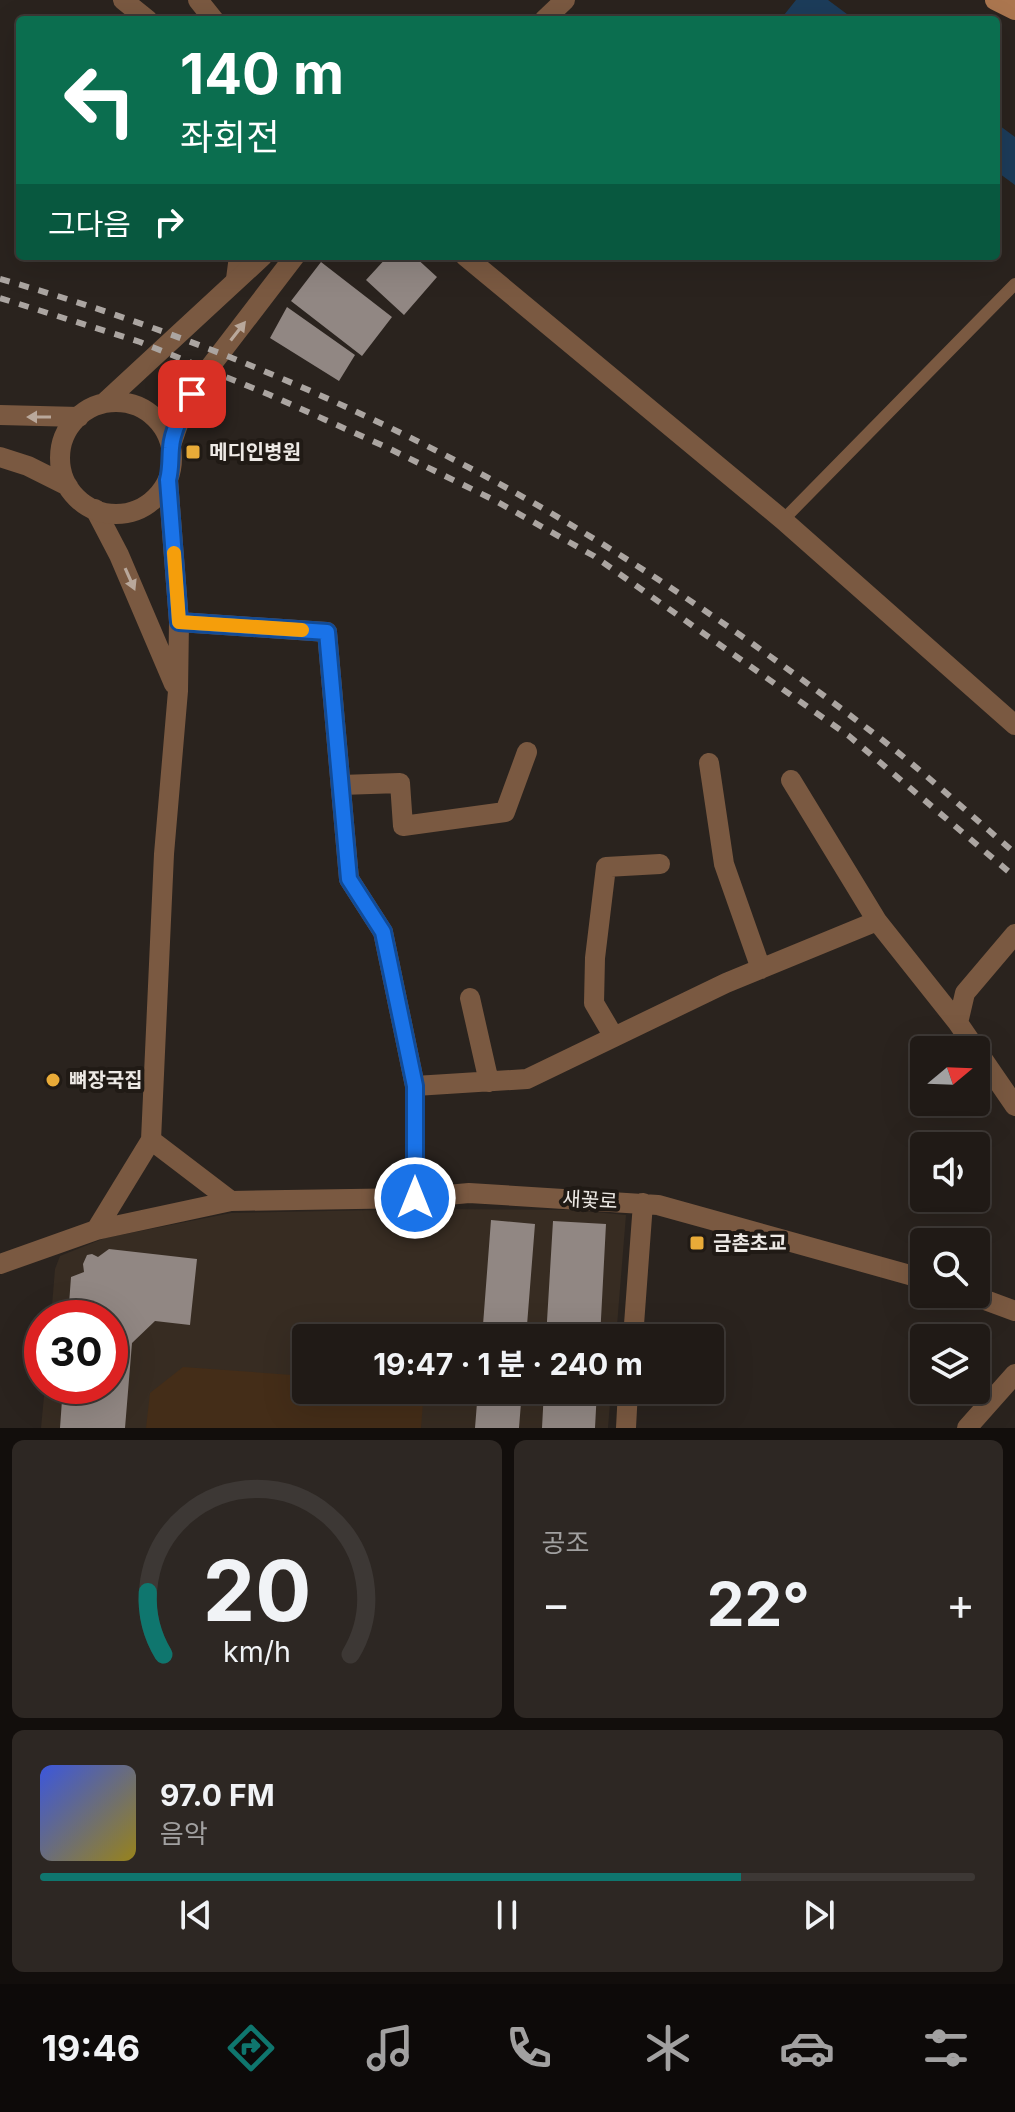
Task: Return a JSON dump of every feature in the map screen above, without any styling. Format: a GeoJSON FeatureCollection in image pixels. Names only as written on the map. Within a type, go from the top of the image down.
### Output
{"type":"FeatureCollection","features":[{"type":"Feature","properties":{"kind":"main road"},"geometry":{"type":"LineString","coordinates":[[995,0],[1015,10]]}},
{"type":"Feature","properties":{"kind":"street"},"geometry":{"type":"LineString","coordinates":[[123,0],[143,16]]}},
{"type":"Feature","properties":{"kind":"street"},"geometry":{"type":"LineString","coordinates":[[198,0],[211,16]]}},
{"type":"Feature","properties":{"kind":"street"},"geometry":{"type":"LineString","coordinates":[[548,16],[565,0]]}},
{"type":"Feature","properties":{"kind":"street"},"geometry":{"type":"LineString","coordinates":[[236,279],[238,260]]}},
{"type":"Feature","properties":{"kind":"street"},"geometry":{"type":"LineString","coordinates":[[168,480],[158,495],[145,506],[120,513],[95,509],[80,500],[68,486],[62,472],[63,442],[79,417],[104,403],[258,260]]}},
{"type":"Feature","properties":{"kind":"street"},"geometry":{"type":"LineString","coordinates":[[171,445],[183,410],[203,376],[292,260]]}},
{"type":"Feature","properties":{"kind":"street"},"geometry":{"type":"LineString","coordinates":[[470,260],[783,520],[1015,725]]}},
{"type":"Feature","properties":{"kind":"street"},"geometry":{"type":"LineString","coordinates":[[96,1230],[151,1140],[164,854],[178,691],[179,622],[168,480],[172,463],[171,445],[153,416],[139,407],[122,402],[104,403]]}},
{"type":"Feature","properties":{"kind":"street"},"geometry":{"type":"LineString","coordinates":[[0,415],[79,417]]}},
{"type":"Feature","properties":{"kind":"street"},"geometry":{"type":"LineString","coordinates":[[0,457],[28,466],[68,486]]}},
{"type":"Feature","properties":{"kind":"street"},"geometry":{"type":"LineString","coordinates":[[95,509],[119,555],[178,691]]}},
{"type":"Feature","properties":{"kind":"street"},"geometry":{"type":"LineString","coordinates":[[179,622],[327,632],[349,879],[383,932],[415,1086],[415,1198]]}},
{"type":"Feature","properties":{"kind":"street"},"geometry":{"type":"LineString","coordinates":[[341,785],[400,783],[403,826],[505,812],[527,752]]}},
{"type":"Feature","properties":{"kind":"street"},"geometry":{"type":"LineString","coordinates":[[709,763],[724,864],[761,969]]}},
{"type":"Feature","properties":{"kind":"street"},"geometry":{"type":"LineString","coordinates":[[791,780],[877,921],[958,1023],[1015,1106]]}},
{"type":"Feature","properties":{"kind":"street"},"geometry":{"type":"LineString","coordinates":[[614,1037],[594,1003],[595,958],[606,867],[660,864]]}},
{"type":"Feature","properties":{"kind":"street"},"geometry":{"type":"LineString","coordinates":[[415,1086],[527,1079],[726,983],[877,921]]}},
{"type":"Feature","properties":{"kind":"street"},"geometry":{"type":"LineString","coordinates":[[958,1023],[965,993],[1015,934]]}},
{"type":"Feature","properties":{"kind":"street"},"geometry":{"type":"LineString","coordinates":[[470,998],[489,1082]]}},
{"type":"Feature","properties":{"kind":"street"},"geometry":{"type":"LineString","coordinates":[[151,1140],[239,1201]]}},
{"type":"Feature","properties":{"kind":"street","name":"새꽃로"},"geometry":{"type":"LineString","coordinates":[[0,1264],[96,1230],[239,1201],[415,1198],[469,1193],[643,1203],[910,1275]]}},
{"type":"Feature","properties":{"kind":"street"},"geometry":{"type":"LineString","coordinates":[[634,1324],[643,1203]]}},
{"type":"Feature","properties":{"kind":"street"},"geometry":{"type":"LineString","coordinates":[[990,1302],[1015,1311]]}},
{"type":"Feature","properties":{"kind":"street"},"geometry":{"type":"LineString","coordinates":[[967,1428],[1015,1374]]}},
{"type":"Feature","properties":{"kind":"street"},"geometry":{"type":"LineString","coordinates":[[626,1428],[627,1404]]}},
{"type":"Feature","properties":{"kind":"lane"},"geometry":{"type":"LineString","coordinates":[[783,520],[1015,284]]}},
{"type":"Feature","properties":{"kind":"shaded area"},"geometry":{"type":"Polygon","coordinates":[[[429,1209],[574,1210],[626,1215],[617,1324],[292,1324],[292,1404],[610,1404],[608,1428],[41,1428],[43,1404],[128,1404],[128,1300],[52,1300],[55,1269],[60,1256],[105,1238],[231,1213],[429,1209]]]}},
{"type":"Feature","properties":{"kind":"shaded area"},"geometry":{"type":"Polygon","coordinates":[[[183,1367],[292,1375],[292,1404],[423,1404],[421,1428],[146,1428],[150,1393],[183,1367]]]}},
{"type":"Feature","properties":{"kind":"water"},"geometry":{"type":"Polygon","coordinates":[[[796,0],[828,0],[850,16],[785,16],[796,0]]]}},
{"type":"Feature","properties":{"kind":"water"},"geometry":{"type":"Polygon","coordinates":[[[1000,126],[1015,137],[1015,185],[1000,174],[1000,126]]]}},
{"type":"Feature","properties":{"kind":"building"},"geometry":{"type":"Polygon","coordinates":[[[384,260],[418,260],[437,277],[404,315],[366,280],[384,260]]]}},
{"type":"Feature","properties":{"kind":"building"},"geometry":{"type":"Polygon","coordinates":[[[321,262],[392,317],[362,356],[291,301],[321,262]]]}},
{"type":"Feature","properties":{"kind":"building"},"geometry":{"type":"Polygon","coordinates":[[[287,307],[355,355],[339,381],[270,338],[287,307]]]}},
{"type":"Feature","properties":{"kind":"building"},"geometry":{"type":"Polygon","coordinates":[[[491,1220],[535,1224],[527,1324],[483,1324],[491,1220]]]}},
{"type":"Feature","properties":{"kind":"building"},"geometry":{"type":"Polygon","coordinates":[[[553,1221],[606,1224],[601,1324],[547,1324],[553,1221]]]}},
{"type":"Feature","properties":{"kind":"building"},"geometry":{"type":"Polygon","coordinates":[[[109,1249],[197,1259],[190,1325],[155,1321],[132,1343],[128,1392],[128,1300],[69,1300],[71,1277],[84,1272],[87,1255],[98,1257],[109,1249]]]}},
{"type":"Feature","properties":{"kind":"building"},"geometry":{"type":"Polygon","coordinates":[[[62,1404],[127,1404],[125,1428],[60,1428],[62,1404]]]}},
{"type":"Feature","properties":{"kind":"building"},"geometry":{"type":"Polygon","coordinates":[[[477,1404],[521,1404],[519,1428],[475,1428],[477,1404]]]}},
{"type":"Feature","properties":{"kind":"building"},"geometry":{"type":"Polygon","coordinates":[[[543,1404],[596,1404],[595,1428],[542,1428],[543,1404]]]}},
{"type":"Feature","properties":{"kind":"railway"},"geometry":{"type":"LineString","coordinates":[[0,279],[128,319],[253,367],[376,421],[496,482],[642,569],[782,665],[891,746],[1015,853]]}},
{"type":"Feature","properties":{"kind":"railway"},"geometry":{"type":"LineString","coordinates":[[0,298],[140,342],[270,395],[494,500],[594,556],[849,736],[1015,877]]}},
{"type":"Feature","properties":{"kind":"slow traffic"},"geometry":{"type":"LineString","coordinates":[[174,553],[179,622],[302,630]]}},
{"type":"Feature","properties":{"kind":"place","name":"메디인병원"},"geometry":{"type":"Point","coordinates":[193,452]}},
{"type":"Feature","properties":{"kind":"place","name":"뼈장국집"},"geometry":{"type":"Point","coordinates":[53,1080]}},
{"type":"Feature","properties":{"kind":"place","name":"금촌초교"},"geometry":{"type":"Point","coordinates":[697,1243]}},
{"type":"Feature","properties":{"kind":"route"},"geometry":{"type":"LineString","coordinates":[[192,394],[171,445],[172,463],[168,480],[179,622],[327,632],[349,879],[383,932],[415,1086],[415,1198]]}}]}
